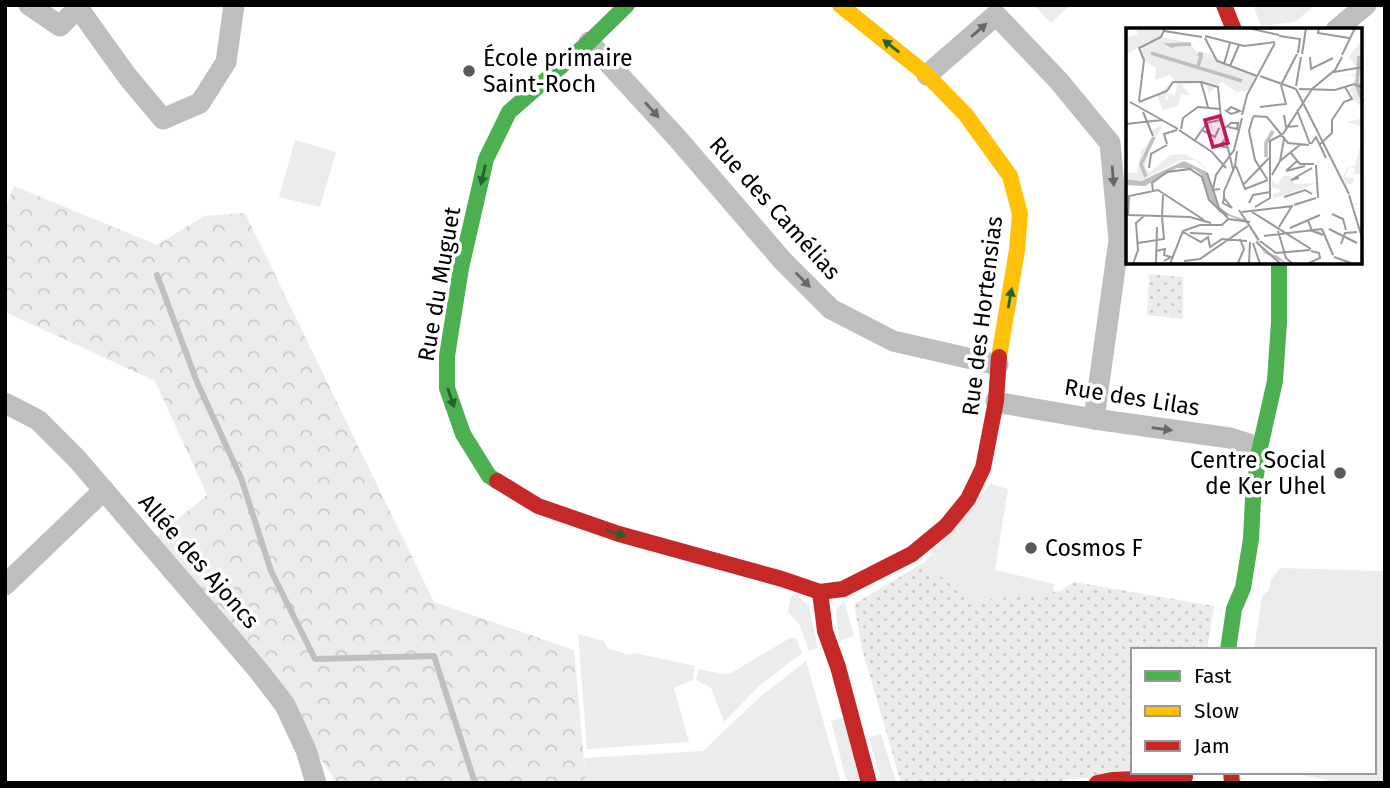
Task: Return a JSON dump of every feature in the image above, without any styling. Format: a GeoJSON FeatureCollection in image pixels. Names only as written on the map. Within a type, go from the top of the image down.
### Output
{"type":"FeatureCollection","features":[{"type":"Feature","properties":{"kind":"street"},"geometry":{"type":"LineString","coordinates":[[29,5],[60,26],[80,7],[127,76],[163,119],[200,103],[226,62],[234,5]]}},
{"type":"Feature","properties":{"kind":"street","name":"Rue du Muguet"},"geometry":{"type":"LineString","coordinates":[[627,5],[509,112],[486,159],[461,268],[447,356],[447,388],[463,434],[489,476],[538,506],[619,534],[820,592]]}},
{"type":"Feature","properties":{"kind":"street","name":"Rue des Hortensias"},"geometry":{"type":"LineString","coordinates":[[820,592],[843,589],[912,554],[946,526],[968,499],[983,468],[996,401],[998,365],[1017,250],[1020,214],[1010,176],[966,115],[927,75],[840,5]]}},
{"type":"Feature","properties":{"kind":"street"},"geometry":{"type":"LineString","coordinates":[[1224,5],[1233,28]]}},
{"type":"Feature","properties":{"kind":"street"},"geometry":{"type":"LineString","coordinates":[[1338,28],[1366,5]]}},
{"type":"Feature","properties":{"kind":"street"},"geometry":{"type":"LineString","coordinates":[[927,75],[996,15],[1058,80],[1111,143],[1119,240],[1094,419]]}},
{"type":"Feature","properties":{"kind":"street","name":"Rue des Camélias"},"geometry":{"type":"LineString","coordinates":[[589,42],[678,139],[782,260],[831,309],[893,341],[998,365]]}},
{"type":"Feature","properties":{"kind":"street"},"geometry":{"type":"LineString","coordinates":[[1227,648],[1251,539],[1259,452],[1275,381],[1279,264]]}},
{"type":"Feature","properties":{"kind":"street","name":"Rue des Lilas"},"geometry":{"type":"LineString","coordinates":[[996,401],[1094,419],[1230,438],[1249,444],[1259,452]]}},
{"type":"Feature","properties":{"kind":"street","name":"Allée des Ajoncs"},"geometry":{"type":"LineString","coordinates":[[5,403],[38,420],[77,459],[258,670],[285,705],[306,750],[316,783]]}},
{"type":"Feature","properties":{"kind":"street"},"geometry":{"type":"LineString","coordinates":[[5,585],[104,491]]}},
{"type":"Feature","properties":{"kind":"street"},"geometry":{"type":"LineString","coordinates":[[820,592],[821,615],[830,651],[838,667],[869,783]]}},
{"type":"Feature","properties":{"kind":"street"},"geometry":{"type":"LineString","coordinates":[[1097,783],[1185,777]]}},
{"type":"Feature","properties":{"kind":"green space"},"geometry":{"type":"Polygon","coordinates":[[[1034,5],[1070,5],[1051,23],[1034,5]]]}},
{"type":"Feature","properties":{"kind":"green space"},"geometry":{"type":"Polygon","coordinates":[[[1253,5],[1315,5],[1295,22],[1261,26],[1253,5]]]}},
{"type":"Feature","properties":{"kind":"green space"},"geometry":{"type":"Polygon","coordinates":[[[295,140],[336,152],[320,207],[279,197],[295,140]]]}},
{"type":"Feature","properties":{"kind":"green space"},"geometry":{"type":"Polygon","coordinates":[[[14,186],[157,245],[204,216],[245,213],[434,602],[574,650],[586,783],[337,783],[284,705],[149,543],[207,495],[155,381],[5,312],[5,209],[14,186]]]}},
{"type":"Feature","properties":{"kind":"green space"},"geometry":{"type":"Polygon","coordinates":[[[1149,274],[1183,277],[1183,319],[1147,315],[1149,274]]]}},
{"type":"Feature","properties":{"kind":"green space"},"geometry":{"type":"Polygon","coordinates":[[[990,484],[1008,489],[995,570],[1054,584],[1053,592],[974,601],[923,563],[990,484]]]}},
{"type":"Feature","properties":{"kind":"green space"},"geometry":{"type":"Polygon","coordinates":[[[923,563],[974,601],[1060,591],[1074,582],[1214,606],[1207,648],[1131,648],[1131,771],[1048,783],[901,783],[862,649],[854,604],[923,563]]]}},
{"type":"Feature","properties":{"kind":"green space"},"geometry":{"type":"Polygon","coordinates":[[[1280,568],[1383,571],[1385,783],[1338,783],[1299,774],[1376,774],[1376,648],[1254,648],[1262,596],[1269,590],[1271,580],[1280,568]]]}},
{"type":"Feature","properties":{"kind":"green space"},"geometry":{"type":"Polygon","coordinates":[[[794,593],[809,605],[818,648],[809,651],[799,624],[788,612],[794,593]]]}},
{"type":"Feature","properties":{"kind":"green space"},"geometry":{"type":"Polygon","coordinates":[[[844,600],[854,636],[839,641],[836,611],[844,600]]]}},
{"type":"Feature","properties":{"kind":"green space"},"geometry":{"type":"Polygon","coordinates":[[[578,634],[604,641],[607,648],[629,655],[635,653],[695,666],[693,680],[674,688],[689,742],[587,749],[578,634]]]}},
{"type":"Feature","properties":{"kind":"green space"},"geometry":{"type":"Polygon","coordinates":[[[790,638],[796,638],[802,653],[760,685],[724,722],[711,688],[696,680],[698,669],[731,673],[790,638]]]}},
{"type":"Feature","properties":{"kind":"green space"},"geometry":{"type":"Polygon","coordinates":[[[806,661],[841,783],[586,783],[584,758],[703,751],[761,696],[806,661]]]}},
{"type":"Feature","properties":{"kind":"green space"},"geometry":{"type":"Polygon","coordinates":[[[844,717],[863,783],[847,783],[831,721],[844,717]]]}},
{"type":"Feature","properties":{"kind":"green space"},"geometry":{"type":"Polygon","coordinates":[[[881,734],[895,783],[881,783],[869,738],[881,734]]]}},
{"type":"Feature","properties":{"kind":"waterway"},"geometry":{"type":"LineString","coordinates":[[157,275],[197,382],[241,478],[271,571],[315,659],[434,656],[475,783]]}},
{"type":"Feature","properties":{"kind":"traffic: fast"},"geometry":{"type":"LineString","coordinates":[[497,481],[489,476],[463,434],[447,388],[447,356],[461,268],[486,159],[509,112],[627,5]]}},
{"type":"Feature","properties":{"kind":"traffic: fast"},"geometry":{"type":"LineString","coordinates":[[1228,648],[1234,609],[1243,588],[1251,539],[1259,452],[1275,381],[1279,264]]}},
{"type":"Feature","properties":{"kind":"traffic: slow"},"geometry":{"type":"LineString","coordinates":[[840,5],[927,75],[966,115],[1010,176],[1020,214],[1017,250],[999,357]]}},
{"type":"Feature","properties":{"kind":"traffic: jam"},"geometry":{"type":"LineString","coordinates":[[1224,5],[1233,28]]}},
{"type":"Feature","properties":{"kind":"traffic: jam"},"geometry":{"type":"LineString","coordinates":[[869,783],[838,667],[825,631],[820,592],[843,589],[912,554],[946,526],[968,499],[983,468],[996,401],[999,357]]}},
{"type":"Feature","properties":{"kind":"traffic: jam"},"geometry":{"type":"LineString","coordinates":[[497,481],[538,506],[619,534],[820,592]]}},
{"type":"Feature","properties":{"kind":"traffic: jam"},"geometry":{"type":"LineString","coordinates":[[1231,774],[1232,783]]}},
{"type":"Feature","properties":{"kind":"traffic: jam"},"geometry":{"type":"LineString","coordinates":[[1097,783],[1185,777]]}},
{"type":"Feature","properties":{"kind":"place","name":"École primaire Saint-Roch"},"geometry":{"type":"Point","coordinates":[469,71]}},
{"type":"Feature","properties":{"kind":"place","name":"Centre Social de Ker Uhel"},"geometry":{"type":"Point","coordinates":[1340,473]}},
{"type":"Feature","properties":{"kind":"place","name":"Cosmos F"},"geometry":{"type":"Point","coordinates":[1031,548]}}]}
